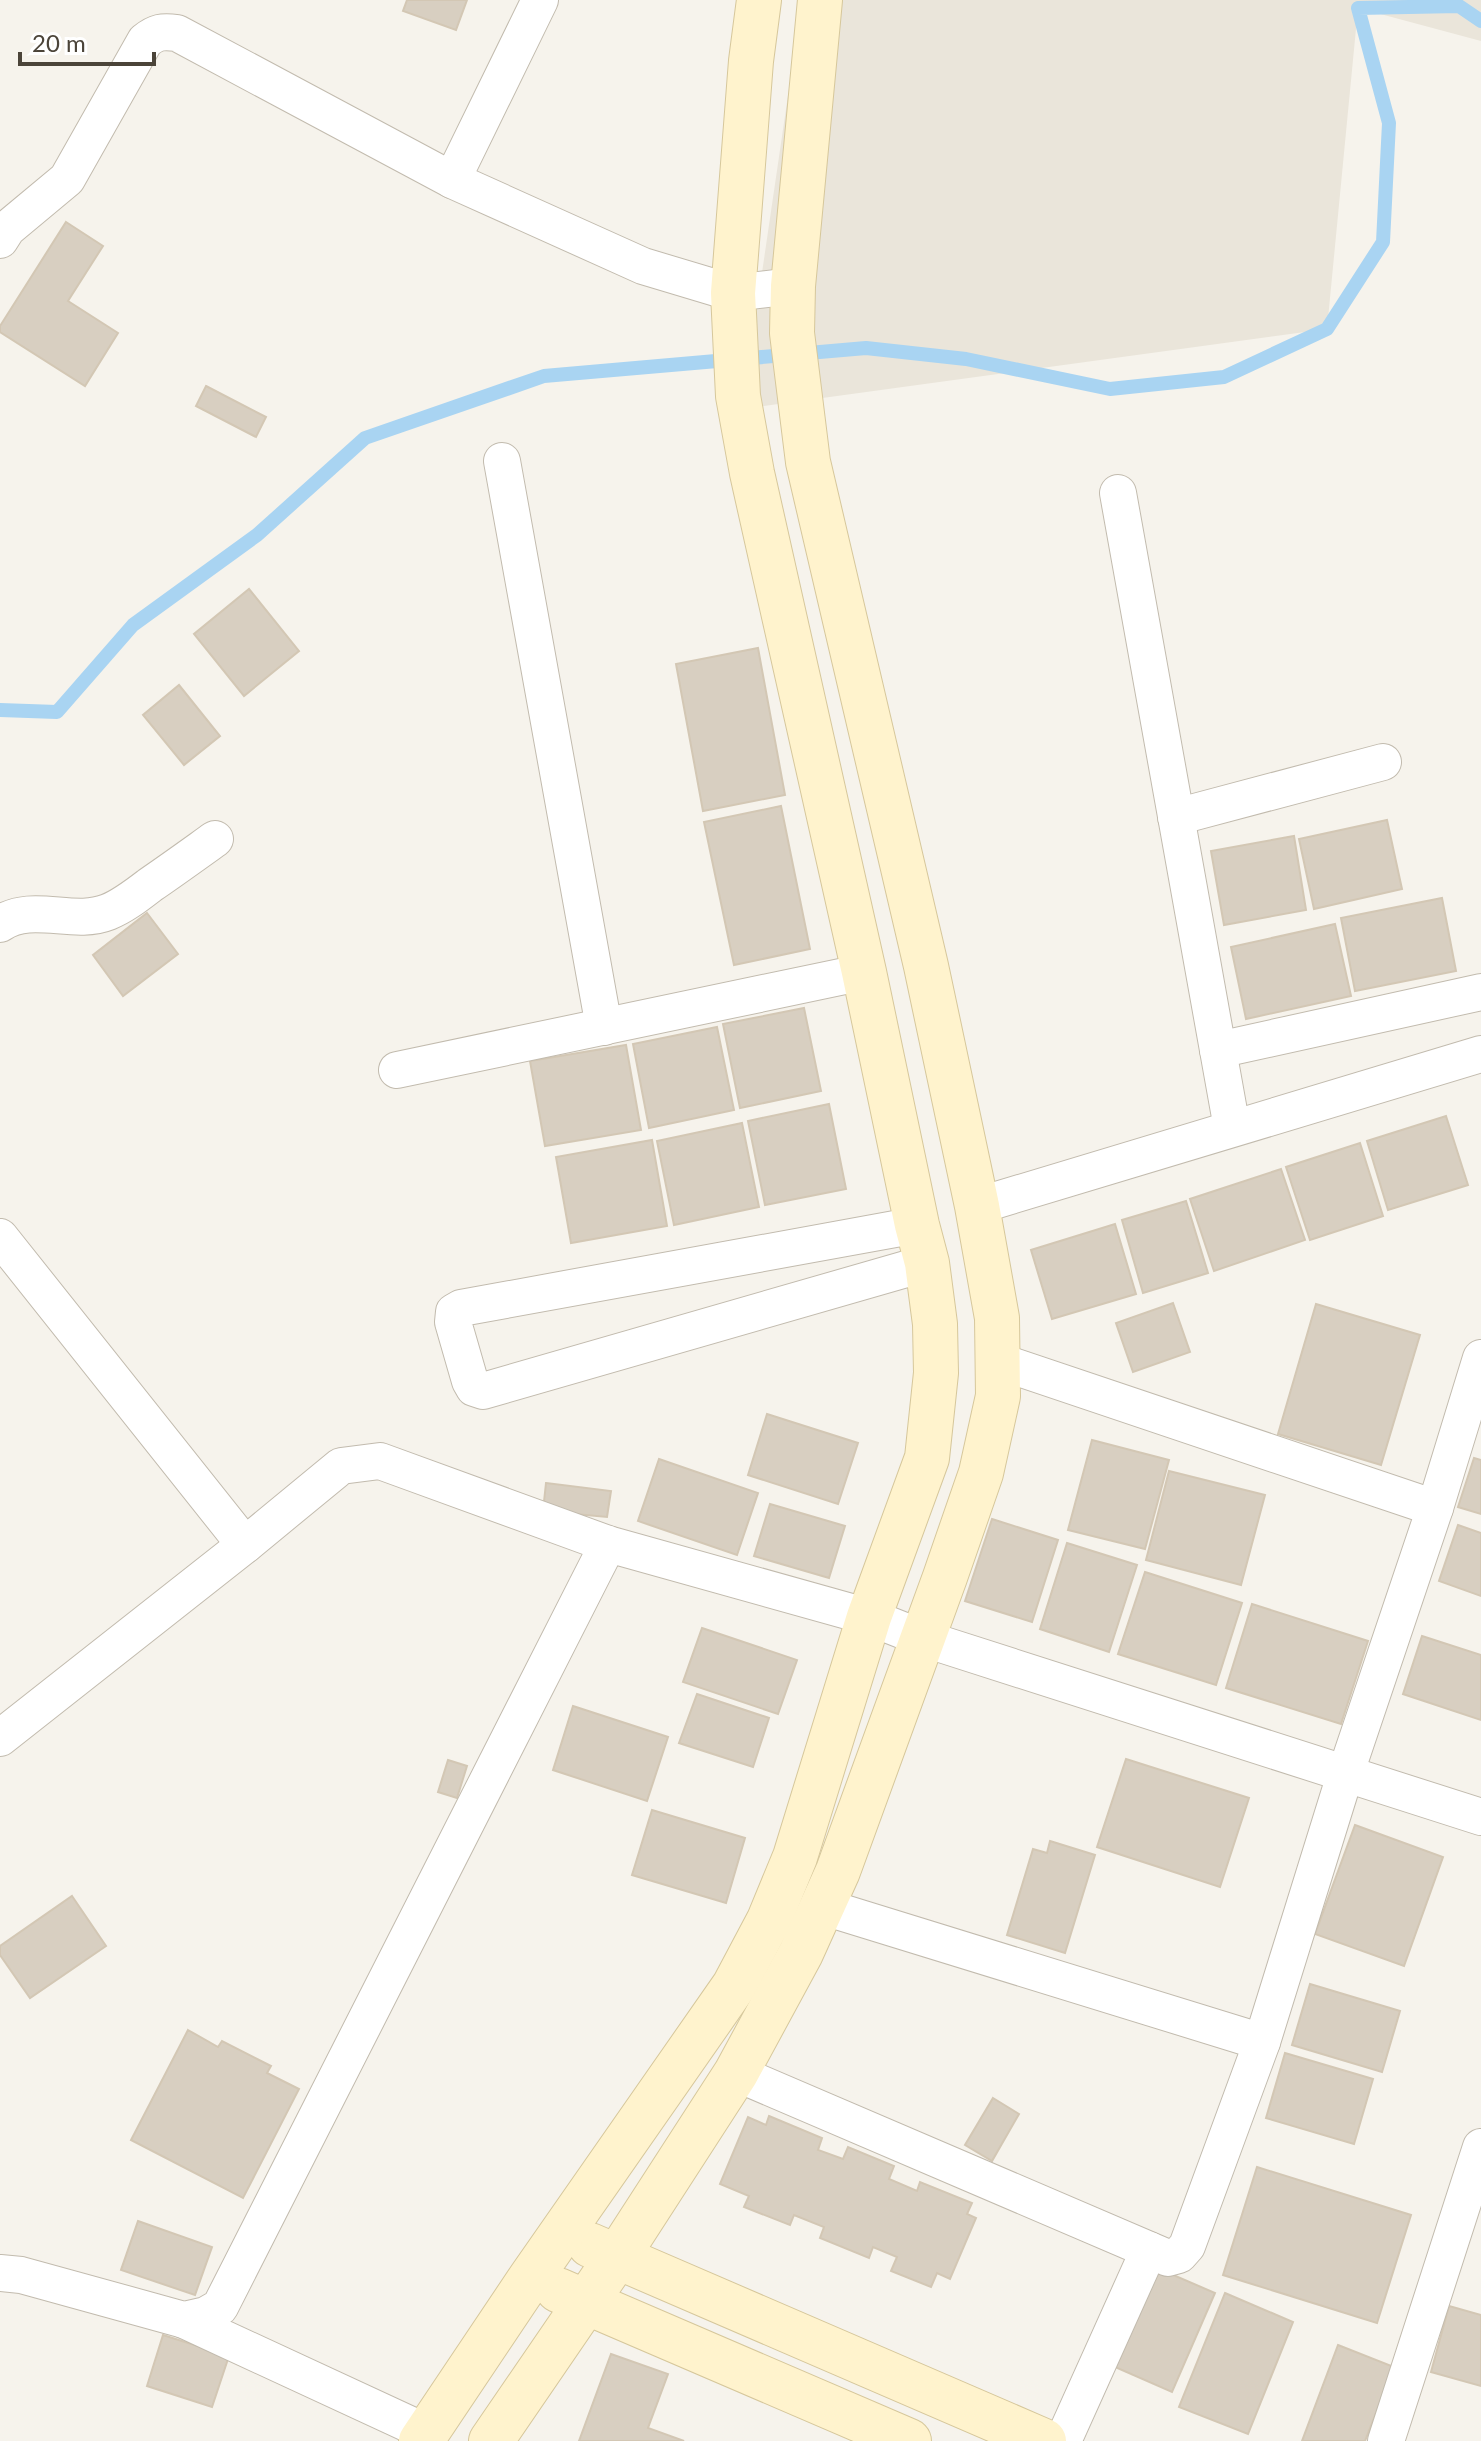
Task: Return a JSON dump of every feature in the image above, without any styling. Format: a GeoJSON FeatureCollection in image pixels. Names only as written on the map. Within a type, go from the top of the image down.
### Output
{"type":"FeatureCollection","features":[{"type":"Feature","properties":{"kind":"main road"},"geometry":{"type":"LineString","coordinates":[[424,2436],[734,1986],[769,1920],[795,1857],[869,1617],[927,1458],[936,1361],[935,1324],[922,1244],[752,473],[738,396],[734,311],[751,61],[759,0]]}},
{"type":"Feature","properties":{"kind":"main road"},"geometry":{"type":"LineString","coordinates":[[491,2441],[617,2257],[736,2073],[801,1953],[838,1871],[981,1473],[998,1396],[997,1318],[977,1206],[922,951],[808,462],[792,333],[793,286],[820,0]]}},
{"type":"Feature","properties":{"kind":"main road"},"geometry":{"type":"LineString","coordinates":[[562,2233],[1044,2441]]}},
{"type":"Feature","properties":{"kind":"main road"},"geometry":{"type":"LineString","coordinates":[[531,2277],[909,2441]]}},
{"type":"Feature","properties":{"kind":"street"},"geometry":{"type":"LineString","coordinates":[[452,180],[540,0]]}},
{"type":"Feature","properties":{"kind":"street"},"geometry":{"type":"LineString","coordinates":[[0,240],[7,229],[67,179],[145,41],[163,31],[177,33],[452,180],[643,266],[734,311],[793,286]]}},
{"type":"Feature","properties":{"kind":"street"},"geometry":{"type":"LineString","coordinates":[[502,461],[604,1027]]}},
{"type":"Feature","properties":{"kind":"street"},"geometry":{"type":"LineString","coordinates":[[1118,493],[1232,1128]]}},
{"type":"Feature","properties":{"kind":"street"},"geometry":{"type":"LineString","coordinates":[[1176,817],[1383,762]]}},
{"type":"Feature","properties":{"kind":"street"},"geometry":{"type":"LineString","coordinates":[[0,924],[28,914],[86,918],[108,912],[126,903],[215,839]]}},
{"type":"Feature","properties":{"kind":"street"},"geometry":{"type":"LineString","coordinates":[[397,1070],[864,972]]}},
{"type":"Feature","properties":{"kind":"street"},"geometry":{"type":"LineString","coordinates":[[1218,1050],[1481,992]]}},
{"type":"Feature","properties":{"kind":"street"},"geometry":{"type":"LineString","coordinates":[[977,1206],[1481,1054]]}},
{"type":"Feature","properties":{"kind":"street"},"geometry":{"type":"LineString","coordinates":[[0,1237],[245,1545]]}},
{"type":"Feature","properties":{"kind":"street"},"geometry":{"type":"LineString","coordinates":[[922,1244],[483,1391],[474,1388],[470,1381],[453,1322],[454,1312],[461,1308],[922,1244]]}},
{"type":"Feature","properties":{"kind":"street"},"geometry":{"type":"LineString","coordinates":[[736,2073],[1168,2258],[1179,2255],[1187,2246],[1262,2042],[1481,1358]]}},
{"type":"Feature","properties":{"kind":"street"},"geometry":{"type":"LineString","coordinates":[[998,1361],[1435,1508]]}},
{"type":"Feature","properties":{"kind":"street"},"geometry":{"type":"LineString","coordinates":[[0,1738],[341,1466],[380,1461],[608,1544],[869,1617],[922,1638],[1481,1817]]}},
{"type":"Feature","properties":{"kind":"street"},"geometry":{"type":"LineString","coordinates":[[184,2320],[206,2315],[220,2307],[608,1544]]}},
{"type":"Feature","properties":{"kind":"street"},"geometry":{"type":"LineString","coordinates":[[821,1906],[1262,2042]]}},
{"type":"Feature","properties":{"kind":"street"},"geometry":{"type":"LineString","coordinates":[[1386,2441],[1481,2147]]}},
{"type":"Feature","properties":{"kind":"street"},"geometry":{"type":"LineString","coordinates":[[1063,2441],[1149,2250]]}},
{"type":"Feature","properties":{"kind":"street"},"geometry":{"type":"LineString","coordinates":[[0,2273],[21,2275],[184,2320],[424,2436]]}},
{"type":"Feature","properties":{"kind":"shaded area"},"geometry":{"type":"Polygon","coordinates":[[[802,0],[1481,0],[1481,41],[1358,8],[1327,329],[742,409],[802,0]]]}},
{"type":"Feature","properties":{"kind":"building"},"geometry":{"type":"Polygon","coordinates":[[[407,0],[467,0],[456,30],[403,11],[407,0]]]}},
{"type":"Feature","properties":{"kind":"building"},"geometry":{"type":"Polygon","coordinates":[[[66,222],[103,246],[68,301],[118,333],[85,386],[0,332],[0,326],[66,222]]]}},
{"type":"Feature","properties":{"kind":"building"},"geometry":{"type":"Polygon","coordinates":[[[206,386],[266,417],[256,437],[196,406],[206,386]]]}},
{"type":"Feature","properties":{"kind":"building"},"geometry":{"type":"Polygon","coordinates":[[[249,589],[299,651],[244,696],[194,634],[249,589]]]}},
{"type":"Feature","properties":{"kind":"building"},"geometry":{"type":"Polygon","coordinates":[[[758,648],[785,795],[703,811],[676,664],[758,648]]]}},
{"type":"Feature","properties":{"kind":"building"},"geometry":{"type":"Polygon","coordinates":[[[179,685],[220,736],[184,765],[143,715],[179,685]]]}},
{"type":"Feature","properties":{"kind":"building"},"geometry":{"type":"Polygon","coordinates":[[[781,806],[810,949],[734,965],[704,822],[781,806]]]}},
{"type":"Feature","properties":{"kind":"building"},"geometry":{"type":"Polygon","coordinates":[[[1387,820],[1402,889],[1314,909],[1299,839],[1387,820]]]}},
{"type":"Feature","properties":{"kind":"building"},"geometry":{"type":"Polygon","coordinates":[[[1294,836],[1306,910],[1224,925],[1211,851],[1294,836]]]}},
{"type":"Feature","properties":{"kind":"building"},"geometry":{"type":"Polygon","coordinates":[[[1442,898],[1456,971],[1355,991],[1341,918],[1442,898]]]}},
{"type":"Feature","properties":{"kind":"building"},"geometry":{"type":"Polygon","coordinates":[[[147,913],[178,954],[123,996],[93,955],[147,913]]]}},
{"type":"Feature","properties":{"kind":"building"},"geometry":{"type":"Polygon","coordinates":[[[1335,924],[1351,996],[1246,1019],[1231,947],[1335,924]]]}},
{"type":"Feature","properties":{"kind":"building"},"geometry":{"type":"Polygon","coordinates":[[[804,1008],[821,1091],[740,1108],[723,1024],[804,1008]]]}},
{"type":"Feature","properties":{"kind":"building"},"geometry":{"type":"Polygon","coordinates":[[[717,1027],[734,1110],[649,1128],[633,1044],[717,1027]]]}},
{"type":"Feature","properties":{"kind":"building"},"geometry":{"type":"Polygon","coordinates":[[[626,1045],[641,1130],[545,1146],[530,1061],[626,1045]]]}},
{"type":"Feature","properties":{"kind":"building"},"geometry":{"type":"Polygon","coordinates":[[[829,1104],[846,1189],[765,1205],[748,1121],[829,1104]]]}},
{"type":"Feature","properties":{"kind":"building"},"geometry":{"type":"Polygon","coordinates":[[[1446,1116],[1468,1185],[1388,1210],[1367,1141],[1446,1116]]]}},
{"type":"Feature","properties":{"kind":"building"},"geometry":{"type":"Polygon","coordinates":[[[742,1123],[759,1207],[674,1225],[657,1141],[742,1123]]]}},
{"type":"Feature","properties":{"kind":"building"},"geometry":{"type":"Polygon","coordinates":[[[652,1140],[667,1226],[571,1243],[556,1157],[652,1140]]]}},
{"type":"Feature","properties":{"kind":"building"},"geometry":{"type":"Polygon","coordinates":[[[1360,1143],[1383,1216],[1310,1240],[1286,1167],[1360,1143]]]}},
{"type":"Feature","properties":{"kind":"building"},"geometry":{"type":"Polygon","coordinates":[[[1281,1169],[1305,1240],[1214,1271],[1190,1199],[1281,1169]]]}},
{"type":"Feature","properties":{"kind":"building"},"geometry":{"type":"Polygon","coordinates":[[[1186,1201],[1208,1273],[1143,1293],[1122,1220],[1186,1201]]]}},
{"type":"Feature","properties":{"kind":"building"},"geometry":{"type":"Polygon","coordinates":[[[1115,1224],[1136,1294],[1052,1319],[1031,1250],[1115,1224]]]}},
{"type":"Feature","properties":{"kind":"building"},"geometry":{"type":"Polygon","coordinates":[[[1173,1303],[1190,1352],[1133,1372],[1116,1323],[1173,1303]]]}},
{"type":"Feature","properties":{"kind":"building"},"geometry":{"type":"Polygon","coordinates":[[[1316,1304],[1420,1335],[1381,1465],[1278,1434],[1316,1304]]]}},
{"type":"Feature","properties":{"kind":"building"},"geometry":{"type":"Polygon","coordinates":[[[767,1414],[858,1443],[838,1504],[748,1475],[767,1414]]]}},
{"type":"Feature","properties":{"kind":"building"},"geometry":{"type":"Polygon","coordinates":[[[1092,1440],[1169,1460],[1145,1549],[1068,1530],[1092,1440]]]}},
{"type":"Feature","properties":{"kind":"building"},"geometry":{"type":"Polygon","coordinates":[[[1474,1458],[1481,1460],[1481,1514],[1458,1507],[1474,1458]]]}},
{"type":"Feature","properties":{"kind":"building"},"geometry":{"type":"Polygon","coordinates":[[[659,1459],[758,1493],[737,1555],[638,1521],[659,1459]]]}},
{"type":"Feature","properties":{"kind":"building"},"geometry":{"type":"Polygon","coordinates":[[[1169,1471],[1265,1495],[1241,1585],[1146,1560],[1169,1471]]]}},
{"type":"Feature","properties":{"kind":"building"},"geometry":{"type":"Polygon","coordinates":[[[546,1483],[611,1491],[607,1517],[543,1511],[546,1483]]]}},
{"type":"Feature","properties":{"kind":"building"},"geometry":{"type":"Polygon","coordinates":[[[770,1504],[845,1526],[829,1578],[754,1556],[770,1504]]]}},
{"type":"Feature","properties":{"kind":"building"},"geometry":{"type":"Polygon","coordinates":[[[992,1519],[1058,1540],[1032,1622],[965,1601],[992,1519]]]}},
{"type":"Feature","properties":{"kind":"building"},"geometry":{"type":"Polygon","coordinates":[[[1458,1525],[1481,1533],[1481,1596],[1439,1581],[1458,1525]]]}},
{"type":"Feature","properties":{"kind":"building"},"geometry":{"type":"Polygon","coordinates":[[[1067,1543],[1137,1565],[1109,1652],[1040,1629],[1067,1543]]]}},
{"type":"Feature","properties":{"kind":"building"},"geometry":{"type":"Polygon","coordinates":[[[1145,1572],[1242,1603],[1216,1685],[1118,1654],[1145,1572]]]}},
{"type":"Feature","properties":{"kind":"building"},"geometry":{"type":"Polygon","coordinates":[[[1252,1604],[1368,1641],[1341,1724],[1226,1688],[1252,1604]]]}},
{"type":"Feature","properties":{"kind":"building"},"geometry":{"type":"Polygon","coordinates":[[[702,1628],[797,1660],[778,1714],[683,1682],[702,1628]]]}},
{"type":"Feature","properties":{"kind":"building"},"geometry":{"type":"Polygon","coordinates":[[[1422,1636],[1481,1655],[1481,1720],[1403,1694],[1422,1636]]]}},
{"type":"Feature","properties":{"kind":"building"},"geometry":{"type":"Polygon","coordinates":[[[697,1694],[769,1718],[753,1767],[679,1743],[697,1694]]]}},
{"type":"Feature","properties":{"kind":"building"},"geometry":{"type":"Polygon","coordinates":[[[573,1706],[668,1737],[647,1801],[553,1770],[573,1706]]]}},
{"type":"Feature","properties":{"kind":"building"},"geometry":{"type":"Polygon","coordinates":[[[1126,1759],[1249,1798],[1220,1887],[1097,1847],[1126,1759]]]}},
{"type":"Feature","properties":{"kind":"building"},"geometry":{"type":"Polygon","coordinates":[[[448,1760],[467,1766],[457,1798],[438,1792],[448,1760]]]}},
{"type":"Feature","properties":{"kind":"building"},"geometry":{"type":"Polygon","coordinates":[[[652,1810],[745,1838],[726,1903],[632,1875],[652,1810]]]}},
{"type":"Feature","properties":{"kind":"building"},"geometry":{"type":"Polygon","coordinates":[[[1355,1825],[1443,1857],[1404,1966],[1315,1934],[1355,1825]]]}},
{"type":"Feature","properties":{"kind":"building"},"geometry":{"type":"Polygon","coordinates":[[[1050,1841],[1095,1855],[1065,1953],[1007,1935],[1033,1849],[1047,1853],[1050,1841]]]}},
{"type":"Feature","properties":{"kind":"building"},"geometry":{"type":"Polygon","coordinates":[[[72,1896],[106,1946],[30,1998],[0,1955],[0,1946],[72,1896]]]}},
{"type":"Feature","properties":{"kind":"building"},"geometry":{"type":"Polygon","coordinates":[[[1310,1984],[1400,2011],[1382,2072],[1292,2045],[1310,1984]]]}},
{"type":"Feature","properties":{"kind":"building"},"geometry":{"type":"Polygon","coordinates":[[[188,2030],[218,2047],[222,2041],[271,2066],[267,2073],[299,2089],[243,2198],[131,2140],[188,2030]]]}},
{"type":"Feature","properties":{"kind":"building"},"geometry":{"type":"Polygon","coordinates":[[[1285,2053],[1373,2079],[1354,2144],[1266,2118],[1285,2053]]]}},
{"type":"Feature","properties":{"kind":"building"},"geometry":{"type":"Polygon","coordinates":[[[993,2098],[1019,2114],[992,2161],[965,2145],[993,2098]]]}},
{"type":"Feature","properties":{"kind":"building"},"geometry":{"type":"Polygon","coordinates":[[[769,2116],[822,2138],[818,2150],[843,2159],[848,2147],[894,2166],[889,2179],[917,2191],[920,2182],[972,2203],[967,2214],[976,2218],[950,2279],[937,2273],[931,2287],[891,2271],[897,2257],[873,2247],[869,2258],[820,2238],[824,2227],[794,2215],[790,2225],[744,2207],[749,2196],[720,2184],[748,2117],[766,2125],[769,2116]]]}},
{"type":"Feature","properties":{"kind":"building"},"geometry":{"type":"Polygon","coordinates":[[[1257,2167],[1411,2215],[1377,2323],[1223,2275],[1257,2167]]]}},
{"type":"Feature","properties":{"kind":"building"},"geometry":{"type":"Polygon","coordinates":[[[138,2221],[212,2247],[195,2295],[121,2270],[138,2221]]]}},
{"type":"Feature","properties":{"kind":"building"},"geometry":{"type":"Polygon","coordinates":[[[1157,2268],[1215,2293],[1172,2392],[1115,2367],[1157,2268]]]}},
{"type":"Feature","properties":{"kind":"building"},"geometry":{"type":"Polygon","coordinates":[[[1225,2293],[1293,2322],[1248,2434],[1179,2407],[1225,2293]]]}},
{"type":"Feature","properties":{"kind":"building"},"geometry":{"type":"Polygon","coordinates":[[[1449,2306],[1481,2315],[1481,2386],[1431,2372],[1449,2306]]]}},
{"type":"Feature","properties":{"kind":"building"},"geometry":{"type":"Polygon","coordinates":[[[163,2335],[229,2356],[212,2407],[147,2386],[163,2335]]]}},
{"type":"Feature","properties":{"kind":"building"},"geometry":{"type":"Polygon","coordinates":[[[1338,2345],[1394,2367],[1365,2441],[1302,2441],[1338,2345]]]}},
{"type":"Feature","properties":{"kind":"building"},"geometry":{"type":"Polygon","coordinates":[[[611,2354],[668,2374],[648,2428],[684,2441],[579,2441],[611,2354]]]}},
{"type":"Feature","properties":{"kind":"waterway"},"geometry":{"type":"LineString","coordinates":[[0,710],[57,712],[133,625],[257,535],[365,438],[544,376],[866,348],[966,359],[1110,389],[1224,377],[1327,329],[1383,242],[1389,123],[1358,8],[1459,6],[1481,21]]}}]}
